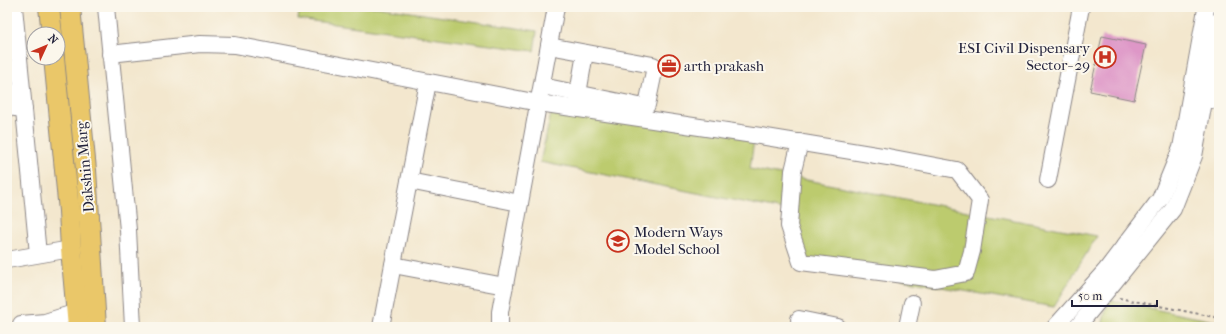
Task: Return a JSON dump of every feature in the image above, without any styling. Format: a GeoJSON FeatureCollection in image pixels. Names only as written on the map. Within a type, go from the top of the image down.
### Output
{"type":"FeatureCollection","features":[{"type":"Feature","properties":{"kind":"main road"},"geometry":{"type":"LineString","coordinates":[[49,7],[51,26]]}},
{"type":"Feature","properties":{"kind":"main road","name":"Dakshin Marg"},"geometry":{"type":"LineString","coordinates":[[70,7],[86,170],[96,327]]}},
{"type":"Feature","properties":{"kind":"main road","name":"Dakshin Marg"},"geometry":{"type":"LineString","coordinates":[[55,66],[78,319]]}},
{"type":"Feature","properties":{"kind":"street"},"geometry":{"type":"LineString","coordinates":[[14,7],[18,98],[38,254]]}},
{"type":"Feature","properties":{"kind":"street"},"geometry":{"type":"LineString","coordinates":[[106,7],[128,230],[134,327]]}},
{"type":"Feature","properties":{"kind":"street"},"geometry":{"type":"LineString","coordinates":[[499,322],[556,7]]}},
{"type":"Feature","properties":{"kind":"street"},"geometry":{"type":"LineString","coordinates":[[1048,180],[1081,7]]}},
{"type":"Feature","properties":{"kind":"street"},"geometry":{"type":"LineString","coordinates":[[1055,327],[1106,270],[1160,199],[1181,148],[1204,99],[1207,9]]}},
{"type":"Feature","properties":{"kind":"street"},"geometry":{"type":"LineString","coordinates":[[1077,327],[1173,209],[1194,156],[1219,20]]}},
{"type":"Feature","properties":{"kind":"street"},"geometry":{"type":"LineString","coordinates":[[110,54],[200,44],[235,45],[539,103],[800,142],[957,170],[980,200],[972,251],[966,273],[935,279],[801,262],[789,226],[793,171],[800,142]]}},
{"type":"Feature","properties":{"kind":"street"},"geometry":{"type":"LineString","coordinates":[[542,86],[644,107],[647,105],[655,67],[653,65],[549,46]]}},
{"type":"Feature","properties":{"kind":"street"},"geometry":{"type":"LineString","coordinates":[[578,94],[585,53]]}},
{"type":"Feature","properties":{"kind":"street"},"geometry":{"type":"LineString","coordinates":[[382,327],[428,82]]}},
{"type":"Feature","properties":{"kind":"street"},"geometry":{"type":"LineString","coordinates":[[7,107],[18,98]]}},
{"type":"Feature","properties":{"kind":"street"},"geometry":{"type":"LineString","coordinates":[[409,181],[520,203]]}},
{"type":"Feature","properties":{"kind":"street"},"geometry":{"type":"LineString","coordinates":[[7,260],[71,249]]}},
{"type":"Feature","properties":{"kind":"street"},"geometry":{"type":"LineString","coordinates":[[393,265],[505,286]]}},
{"type":"Feature","properties":{"kind":"street"},"geometry":{"type":"LineString","coordinates":[[907,327],[912,303]]}},
{"type":"Feature","properties":{"kind":"street"},"geometry":{"type":"LineString","coordinates":[[21,327],[21,324],[78,319]]}},
{"type":"Feature","properties":{"kind":"street"},"geometry":{"type":"LineString","coordinates":[[799,319],[838,327]]}},
{"type":"Feature","properties":{"kind":"path"},"geometry":{"type":"LineString","coordinates":[[1104,294],[1219,318]]}},
{"type":"Feature","properties":{"kind":"green space"},"geometry":{"type":"Polygon","coordinates":[[[300,7],[377,7],[537,31],[534,51],[298,19],[300,7]]]}},
{"type":"Feature","properties":{"kind":"green space"},"geometry":{"type":"Polygon","coordinates":[[[556,92],[755,133],[750,169],[1097,236],[1054,307],[801,262],[783,210],[540,162],[556,92]]]}},
{"type":"Feature","properties":{"kind":"green space"},"geometry":{"type":"Polygon","coordinates":[[[1108,300],[1219,322],[1219,327],[1102,327],[1108,300]]]}},
{"type":"Feature","properties":{"kind":"building"},"geometry":{"type":"Polygon","coordinates":[[[1102,36],[1146,45],[1134,100],[1090,91],[1102,36]]]}},
{"type":"Feature","properties":{"kind":"place","name":"ESI Civil Dispensary Sector- 29"},"geometry":{"type":"Point","coordinates":[1105,57]}},
{"type":"Feature","properties":{"kind":"place","name":"arth prakash"},"geometry":{"type":"Point","coordinates":[669,66]}},
{"type":"Feature","properties":{"kind":"place","name":"Modern Ways Model School"},"geometry":{"type":"Point","coordinates":[618,241]}}]}
